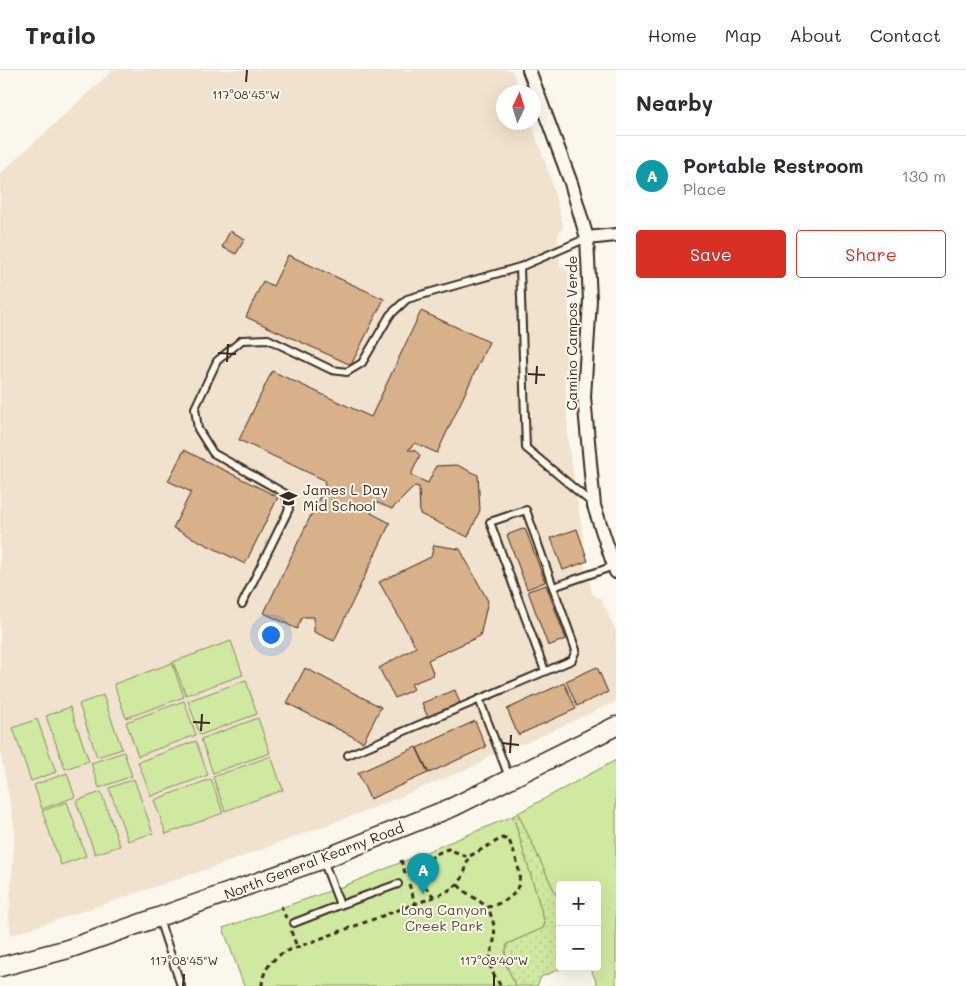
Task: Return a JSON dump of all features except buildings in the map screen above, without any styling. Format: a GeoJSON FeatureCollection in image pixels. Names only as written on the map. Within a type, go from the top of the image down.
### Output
{"type":"FeatureCollection","features":[{"type":"Feature","properties":{"kind":"street","name":"Camino Campos Verde"},"geometry":{"type":"LineString","coordinates":[[529,70],[571,183],[587,238],[590,300],[584,397],[594,506],[615,569]]}},
{"type":"Feature","properties":{"kind":"street"},"geometry":{"type":"LineString","coordinates":[[587,238],[616,236]]}},
{"type":"Feature","properties":{"kind":"street","name":"North General Kearny Road"},"geometry":{"type":"LineString","coordinates":[[0,967],[68,949],[323,859],[453,808],[616,726]]}},
{"type":"Feature","properties":{"kind":"lane"},"geometry":{"type":"LineString","coordinates":[[242,604],[289,509],[286,494],[213,453],[198,429],[195,408],[217,361],[242,340],[268,339],[332,370],[347,372],[362,363],[390,314],[407,299],[520,267],[587,238]]}},
{"type":"Feature","properties":{"kind":"lane"},"geometry":{"type":"LineString","coordinates":[[520,267],[526,448],[594,506]]}},
{"type":"Feature","properties":{"kind":"lane"},"geometry":{"type":"LineString","coordinates":[[348,755],[572,660],[576,650],[526,510],[490,522],[544,671]]}},
{"type":"Feature","properties":{"kind":"lane"},"geometry":{"type":"LineString","coordinates":[[553,588],[615,569]]}},
{"type":"Feature","properties":{"kind":"lane"},"geometry":{"type":"LineString","coordinates":[[479,699],[510,779]]}},
{"type":"Feature","properties":{"kind":"lane"},"geometry":{"type":"LineString","coordinates":[[323,859],[340,905]]}},
{"type":"Feature","properties":{"kind":"lane"},"geometry":{"type":"LineString","coordinates":[[294,923],[398,884]]}},
{"type":"Feature","properties":{"kind":"lane"},"geometry":{"type":"LineString","coordinates":[[159,918],[181,986]]}},
{"type":"Feature","properties":{"kind":"path"},"geometry":{"type":"LineString","coordinates":[[262,986],[264,972],[277,956],[434,897],[458,885],[463,880],[468,857],[502,838],[509,840],[518,862],[520,875],[519,889],[510,898],[488,907]]}},
{"type":"Feature","properties":{"kind":"path"},"geometry":{"type":"LineString","coordinates":[[434,897],[421,882],[421,872],[426,863],[438,853],[448,849],[468,857]]}},
{"type":"Feature","properties":{"kind":"path"},"geometry":{"type":"LineString","coordinates":[[458,885],[488,907],[494,926],[489,957],[491,972],[501,986]]}},
{"type":"Feature","properties":{"kind":"shaded area","name":"James L Day Mid School"},"geometry":{"type":"Polygon","coordinates":[[[113,70],[512,70],[517,85],[496,85],[496,130],[534,130],[550,176],[563,226],[558,236],[560,267],[568,271],[569,325],[565,370],[568,440],[586,556],[584,564],[593,595],[601,599],[616,631],[616,701],[526,743],[517,744],[486,757],[482,763],[368,810],[211,868],[11,935],[9,918],[15,830],[0,750],[0,174],[113,70]]]}},
{"type":"Feature","properties":{"kind":"green space"},"geometry":{"type":"Polygon","coordinates":[[[231,641],[243,675],[186,695],[173,662],[231,641]]]}},
{"type":"Feature","properties":{"kind":"green space"},"geometry":{"type":"Polygon","coordinates":[[[172,663],[184,697],[126,718],[114,684],[172,663]]]}},
{"type":"Feature","properties":{"kind":"green space"},"geometry":{"type":"Polygon","coordinates":[[[246,680],[257,714],[200,735],[188,701],[246,680]]]}},
{"type":"Feature","properties":{"kind":"green space"},"geometry":{"type":"Polygon","coordinates":[[[103,695],[122,749],[97,757],[79,704],[103,695]]]}},
{"type":"Feature","properties":{"kind":"green space"},"geometry":{"type":"Polygon","coordinates":[[[184,701],[196,735],[138,756],[126,722],[184,701]]]}},
{"type":"Feature","properties":{"kind":"green space"},"geometry":{"type":"Polygon","coordinates":[[[70,707],[89,761],[65,769],[46,716],[70,707]]]}},
{"type":"Feature","properties":{"kind":"green space"},"geometry":{"type":"Polygon","coordinates":[[[258,718],[270,753],[213,773],[201,739],[258,718]]]}},
{"type":"Feature","properties":{"kind":"green space"},"geometry":{"type":"Polygon","coordinates":[[[37,719],[56,772],[31,781],[13,728],[37,719]]]}},
{"type":"Feature","properties":{"kind":"green space"},"geometry":{"type":"Polygon","coordinates":[[[196,741],[208,775],[151,796],[138,762],[196,741]]]}},
{"type":"Feature","properties":{"kind":"green space"},"geometry":{"type":"Polygon","coordinates":[[[124,752],[132,776],[99,788],[91,763],[124,752]]]}},
{"type":"Feature","properties":{"kind":"green space"},"geometry":{"type":"Polygon","coordinates":[[[271,756],[283,790],[225,811],[213,777],[271,756]]]}},
{"type":"Feature","properties":{"kind":"green space"},"geometry":{"type":"Polygon","coordinates":[[[616,760],[616,986],[598,986],[592,971],[601,971],[601,881],[556,881],[556,894],[518,813],[616,760]]]}},
{"type":"Feature","properties":{"kind":"green space"},"geometry":{"type":"Polygon","coordinates":[[[67,773],[75,797],[42,809],[34,785],[67,773]]]}},
{"type":"Feature","properties":{"kind":"green space"},"geometry":{"type":"Polygon","coordinates":[[[134,779],[153,833],[128,841],[109,788],[134,779]]]}},
{"type":"Feature","properties":{"kind":"green space"},"geometry":{"type":"Polygon","coordinates":[[[211,779],[223,813],[166,834],[154,800],[211,779]]]}},
{"type":"Feature","properties":{"kind":"green space"},"geometry":{"type":"Polygon","coordinates":[[[101,792],[120,846],[95,854],[76,801],[101,792]]]}},
{"type":"Feature","properties":{"kind":"green space"},"geometry":{"type":"Polygon","coordinates":[[[67,802],[86,856],[61,865],[42,811],[67,802]]]}},
{"type":"Feature","properties":{"kind":"green space"},"geometry":{"type":"Polygon","coordinates":[[[518,813],[556,894],[556,971],[541,977],[537,986],[516,986],[504,961],[507,944],[543,928],[545,923],[513,816],[518,813]]]}},
{"type":"Feature","properties":{"kind":"green space","name":"Long Canyon Creek Park"},"geometry":{"type":"Polygon","coordinates":[[[513,816],[545,923],[543,928],[507,944],[504,961],[516,986],[244,986],[223,928],[344,886],[513,816]]]}},
{"type":"Feature","properties":{"kind":"place","name":"James L Day Mid School"},"geometry":{"type":"Point","coordinates":[289,498]}},
{"type":"Feature","properties":{"kind":"place","name":"Portable Restroom"},"geometry":{"type":"Point","coordinates":[423,894]}}]}
